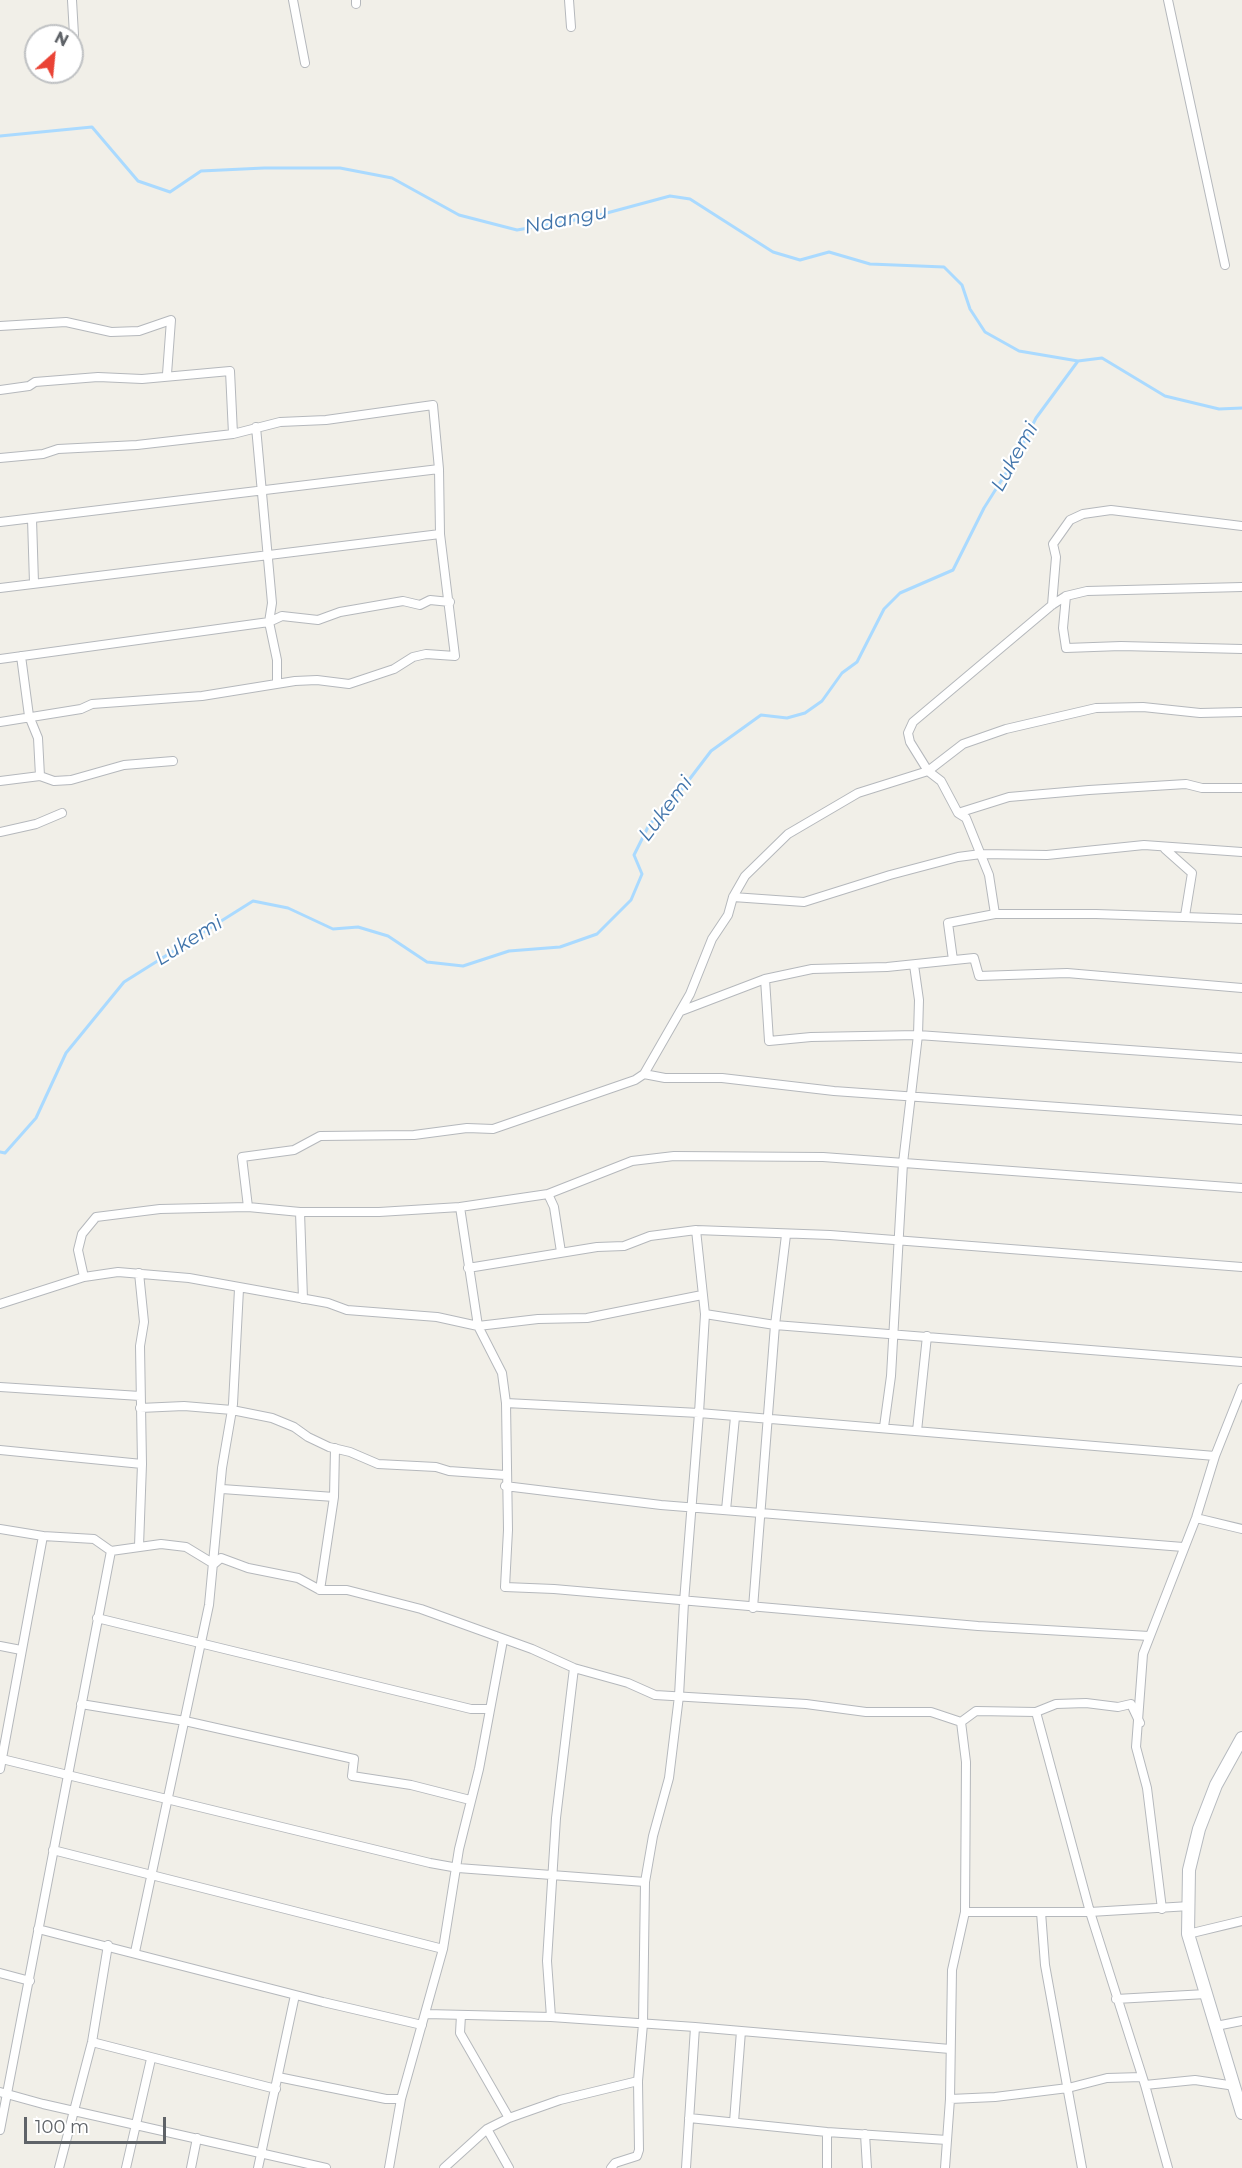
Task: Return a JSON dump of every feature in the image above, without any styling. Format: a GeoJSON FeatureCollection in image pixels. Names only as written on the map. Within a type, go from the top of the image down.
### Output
{"type":"FeatureCollection","features":[{"type":"Feature","properties":{"kind":"street"},"geometry":{"type":"LineString","coordinates":[[72,0],[73,24]]}},
{"type":"Feature","properties":{"kind":"street"},"geometry":{"type":"LineString","coordinates":[[293,0],[305,63]]}},
{"type":"Feature","properties":{"kind":"street"},"geometry":{"type":"LineString","coordinates":[[569,0],[571,27]]}},
{"type":"Feature","properties":{"kind":"street"},"geometry":{"type":"LineString","coordinates":[[1168,0],[1225,265]]}},
{"type":"Feature","properties":{"kind":"street"},"geometry":{"type":"LineString","coordinates":[[0,326],[66,322],[111,332],[139,331],[171,320],[167,374]]}},
{"type":"Feature","properties":{"kind":"street"},"geometry":{"type":"LineString","coordinates":[[0,390],[29,386],[35,382],[98,377],[142,379],[167,374],[230,371],[233,434]]}},
{"type":"Feature","properties":{"kind":"street"},"geometry":{"type":"LineString","coordinates":[[0,458],[43,454],[58,449],[137,446],[233,434],[256,427],[433,405],[439,469],[440,534],[455,656],[426,654],[413,657],[394,669],[350,684],[317,680],[202,696],[92,704],[81,709],[0,722]]}},
{"type":"Feature","properties":{"kind":"street"},"geometry":{"type":"LineString","coordinates":[[256,427],[272,603],[269,622],[277,660],[277,684]]}},
{"type":"Feature","properties":{"kind":"street"},"geometry":{"type":"LineString","coordinates":[[0,522],[263,488],[439,469]]}},
{"type":"Feature","properties":{"kind":"street"},"geometry":{"type":"LineString","coordinates":[[1052,605],[1056,557],[1053,544],[1070,520],[1083,514],[1111,510],[1242,526]]}},
{"type":"Feature","properties":{"kind":"street"},"geometry":{"type":"LineString","coordinates":[[32,519],[34,583]]}},
{"type":"Feature","properties":{"kind":"street"},"geometry":{"type":"LineString","coordinates":[[0,588],[440,534]]}},
{"type":"Feature","properties":{"kind":"street"},"geometry":{"type":"LineString","coordinates":[[995,914],[989,875],[966,818],[958,813],[941,781],[928,771],[910,742],[908,733],[913,722],[1052,605],[1066,596],[1087,591],[1242,587]]}},
{"type":"Feature","properties":{"kind":"street"},"geometry":{"type":"LineString","coordinates":[[1066,596],[1063,628],[1066,648],[1121,646],[1242,649]]}},
{"type":"Feature","properties":{"kind":"street"},"geometry":{"type":"LineString","coordinates":[[0,659],[269,622],[292,616],[318,620],[340,612],[402,601],[420,606],[430,600],[450,602]]}},
{"type":"Feature","properties":{"kind":"street"},"geometry":{"type":"LineString","coordinates":[[21,656],[29,716],[38,738],[40,776]]}},
{"type":"Feature","properties":{"kind":"street"},"geometry":{"type":"LineString","coordinates":[[248,1207],[242,1156],[294,1150],[320,1136],[414,1135],[467,1128],[493,1129],[543,1114],[562,1104],[581,1100],[635,1080],[644,1074],[681,1011],[712,939],[728,915],[733,897],[744,876],[788,834],[858,794],[928,771],[963,744],[1006,729],[1096,708],[1143,707],[1200,713],[1242,712]]}},
{"type":"Feature","properties":{"kind":"street"},"geometry":{"type":"LineString","coordinates":[[0,781],[40,776],[54,781],[71,780],[124,765],[173,761]]}},
{"type":"Feature","properties":{"kind":"street"},"geometry":{"type":"LineString","coordinates":[[958,813],[1009,797],[1186,784],[1202,788],[1242,788]]}},
{"type":"Feature","properties":{"kind":"street"},"geometry":{"type":"LineString","coordinates":[[0,832],[36,824],[62,813]]}},
{"type":"Feature","properties":{"kind":"street"},"geometry":{"type":"LineString","coordinates":[[733,897],[804,902],[958,857],[1047,855],[1144,845],[1242,852]]}},
{"type":"Feature","properties":{"kind":"street"},"geometry":{"type":"LineString","coordinates":[[1163,848],[1177,856],[1192,873],[1185,916]]}},
{"type":"Feature","properties":{"kind":"street"},"geometry":{"type":"LineString","coordinates":[[953,960],[948,923],[995,914],[1185,916],[1242,919]]}},
{"type":"Feature","properties":{"kind":"street"},"geometry":{"type":"LineString","coordinates":[[681,1011],[765,979],[812,969],[914,965],[974,958],[979,976],[1067,974],[1242,988]]}},
{"type":"Feature","properties":{"kind":"street"},"geometry":{"type":"LineString","coordinates":[[884,1427],[891,1376],[903,1163],[918,1035],[919,1000],[914,965]]}},
{"type":"Feature","properties":{"kind":"street"},"geometry":{"type":"LineString","coordinates":[[765,979],[769,1041],[811,1037],[918,1035],[1242,1058]]}},
{"type":"Feature","properties":{"kind":"street"},"geometry":{"type":"LineString","coordinates":[[644,1074],[665,1078],[678,1076],[688,1079],[722,1078],[834,1091],[1242,1120]]}},
{"type":"Feature","properties":{"kind":"street"},"geometry":{"type":"LineString","coordinates":[[84,1277],[78,1250],[82,1234],[96,1217],[160,1209],[248,1207],[300,1212],[379,1212],[460,1207],[548,1194],[632,1161],[674,1156],[764,1155],[1242,1188]]}},
{"type":"Feature","properties":{"kind":"street"},"geometry":{"type":"LineString","coordinates":[[548,1194],[554,1207],[561,1252]]}},
{"type":"Feature","properties":{"kind":"street"},"geometry":{"type":"LineString","coordinates":[[460,1207],[478,1326],[502,1373],[506,1403],[505,1587],[554,1589],[753,1608],[1149,1636]]}},
{"type":"Feature","properties":{"kind":"street"},"geometry":{"type":"LineString","coordinates":[[300,1212],[303,1299]]}},
{"type":"Feature","properties":{"kind":"street"},"geometry":{"type":"LineString","coordinates":[[468,1268],[561,1252],[624,1246],[650,1236],[696,1230],[898,1240],[1242,1267]]}},
{"type":"Feature","properties":{"kind":"street"},"geometry":{"type":"LineString","coordinates":[[611,2168],[615,2163],[637,2156],[638,2081],[643,2024],[645,1882],[653,1836],[669,1778],[679,1696],[705,1314],[696,1230]]}},
{"type":"Feature","properties":{"kind":"street"},"geometry":{"type":"LineString","coordinates":[[753,1608],[775,1325],[786,1235]]}},
{"type":"Feature","properties":{"kind":"street"},"geometry":{"type":"LineString","coordinates":[[139,1273],[144,1322],[140,1346],[142,1464],[139,1546]]}},
{"type":"Feature","properties":{"kind":"street"},"geometry":{"type":"LineString","coordinates":[[0,1305],[84,1277],[139,1273],[189,1278],[303,1299],[347,1310],[437,1317],[478,1326],[548,1319],[587,1318],[702,1295]]}},
{"type":"Feature","properties":{"kind":"street"},"geometry":{"type":"LineString","coordinates":[[135,1952],[166,1799],[202,1642],[214,1564],[222,1468],[232,1410],[239,1289]]}},
{"type":"Feature","properties":{"kind":"street"},"geometry":{"type":"LineString","coordinates":[[705,1314],[775,1325],[1242,1362]]}},
{"type":"Feature","properties":{"kind":"street"},"geometry":{"type":"LineString","coordinates":[[917,1431],[927,1336]]}},
{"type":"Feature","properties":{"kind":"street"},"geometry":{"type":"LineString","coordinates":[[0,1387],[140,1396]]}},
{"type":"Feature","properties":{"kind":"street"},"geometry":{"type":"LineString","coordinates":[[1162,1909],[1147,1788],[1136,1747],[1140,1723],[1143,1654],[1196,1518],[1215,1456],[1242,1388]]}},
{"type":"Feature","properties":{"kind":"street"},"geometry":{"type":"LineString","coordinates":[[506,1403],[699,1413],[1215,1456]]}},
{"type":"Feature","properties":{"kind":"street"},"geometry":{"type":"LineString","coordinates":[[140,1408],[184,1406],[232,1410],[272,1418],[335,1449],[350,1452],[378,1464],[436,1467],[449,1471],[505,1475]]}},
{"type":"Feature","properties":{"kind":"street"},"geometry":{"type":"LineString","coordinates":[[726,1510],[735,1417]]}},
{"type":"Feature","properties":{"kind":"street"},"geometry":{"type":"LineString","coordinates":[[320,1590],[334,1497],[335,1449]]}},
{"type":"Feature","properties":{"kind":"street"},"geometry":{"type":"LineString","coordinates":[[0,1450],[142,1464]]}},
{"type":"Feature","properties":{"kind":"street"},"geometry":{"type":"LineString","coordinates":[[505,1486],[759,1513],[1184,1547]]}},
{"type":"Feature","properties":{"kind":"street"},"geometry":{"type":"LineString","coordinates":[[222,1489],[334,1497]]}},
{"type":"Feature","properties":{"kind":"street"},"geometry":{"type":"LineString","coordinates":[[1196,1518],[1242,1529]]}},
{"type":"Feature","properties":{"kind":"street"},"geometry":{"type":"LineString","coordinates":[[0,1530],[43,1536],[94,1539],[111,1551],[161,1544],[186,1547],[214,1564]]}},
{"type":"Feature","properties":{"kind":"street"},"geometry":{"type":"LineString","coordinates":[[0,1769],[43,1536]]}},
{"type":"Feature","properties":{"kind":"street"},"geometry":{"type":"LineString","coordinates":[[0,2130],[3,2093],[30,1981],[111,1551]]}},
{"type":"Feature","properties":{"kind":"street"},"geometry":{"type":"LineString","coordinates":[[214,1564],[221,1558],[248,1568],[298,1578],[320,1590],[347,1590],[421,1609],[532,1649],[574,1668],[628,1683],[655,1695],[806,1704],[866,1712],[931,1712],[961,1722]]}},
{"type":"Feature","properties":{"kind":"street"},"geometry":{"type":"LineString","coordinates":[[97,1618],[471,1708],[490,1709]]}},
{"type":"Feature","properties":{"kind":"street"},"geometry":{"type":"LineString","coordinates":[[389,2168],[400,2099],[443,1949],[470,1800],[479,1769],[503,1640]]}},
{"type":"Feature","properties":{"kind":"street"},"geometry":{"type":"LineString","coordinates":[[0,1646],[21,1650]]}},
{"type":"Feature","properties":{"kind":"street"},"geometry":{"type":"LineString","coordinates":[[551,2017],[547,1961],[561,1764],[574,1668]]}},
{"type":"Feature","properties":{"kind":"street"},"geometry":{"type":"LineString","coordinates":[[961,1722],[976,1711],[1036,1712],[1056,1704],[1086,1703],[1118,1707],[1131,1704],[1140,1723]]}},
{"type":"Feature","properties":{"kind":"street"},"geometry":{"type":"LineString","coordinates":[[81,1704],[185,1721],[354,1759],[352,1776],[411,1785],[470,1800]]}},
{"type":"Feature","properties":{"kind":"street"},"geometry":{"type":"LineString","coordinates":[[1036,1712],[1090,1912],[1144,2081],[1168,2168]]}},
{"type":"Feature","properties":{"kind":"street"},"geometry":{"type":"LineString","coordinates":[[945,2168],[950,2099],[952,1970],[964,1912],[966,1762],[961,1722]]}},
{"type":"Feature","properties":{"kind":"street"},"geometry":{"type":"LineString","coordinates":[[1242,1738],[1216,1785],[1199,1829],[1189,1870],[1188,1934],[1242,2113]]}},
{"type":"Feature","properties":{"kind":"street"},"geometry":{"type":"LineString","coordinates":[[2,1759],[458,1868],[553,1873],[645,1882]]}},
{"type":"Feature","properties":{"kind":"street"},"geometry":{"type":"LineString","coordinates":[[53,1850],[443,1949]]}},
{"type":"Feature","properties":{"kind":"street"},"geometry":{"type":"LineString","coordinates":[[964,1912],[1090,1912],[1190,1906]]}},
{"type":"Feature","properties":{"kind":"street"},"geometry":{"type":"LineString","coordinates":[[1041,1912],[1045,1965],[1082,2168],[1077,2168]]}},
{"type":"Feature","properties":{"kind":"street"},"geometry":{"type":"LineString","coordinates":[[1188,1934],[1242,1921]]}},
{"type":"Feature","properties":{"kind":"street"},"geometry":{"type":"LineString","coordinates":[[38,1929],[422,2025]]}},
{"type":"Feature","properties":{"kind":"street"},"geometry":{"type":"LineString","coordinates":[[59,2168],[92,2042],[108,1945]]}},
{"type":"Feature","properties":{"kind":"street"},"geometry":{"type":"LineString","coordinates":[[0,1973],[30,1981]]}},
{"type":"Feature","properties":{"kind":"street"},"geometry":{"type":"LineString","coordinates":[[258,2168],[295,1995]]}},
{"type":"Feature","properties":{"kind":"street"},"geometry":{"type":"LineString","coordinates":[[1116,1999],[1206,1995]]}},
{"type":"Feature","properties":{"kind":"street"},"geometry":{"type":"LineString","coordinates":[[426,2014],[551,2017],[950,2049]]}},
{"type":"Feature","properties":{"kind":"street"},"geometry":{"type":"LineString","coordinates":[[461,2015],[460,2033],[508,2118]]}},
{"type":"Feature","properties":{"kind":"street"},"geometry":{"type":"LineString","coordinates":[[1216,2026],[1242,2021]]}},
{"type":"Feature","properties":{"kind":"street"},"geometry":{"type":"LineString","coordinates":[[686,2168],[695,2027]]}},
{"type":"Feature","properties":{"kind":"street"},"geometry":{"type":"LineString","coordinates":[[734,2122],[741,2031]]}},
{"type":"Feature","properties":{"kind":"street"},"geometry":{"type":"LineString","coordinates":[[92,2042],[151,2059],[276,2089]]}},
{"type":"Feature","properties":{"kind":"street"},"geometry":{"type":"LineString","coordinates":[[126,2168],[151,2059]]}},
{"type":"Feature","properties":{"kind":"street"},"geometry":{"type":"LineString","coordinates":[[278,2077],[386,2099],[400,2099]]}},
{"type":"Feature","properties":{"kind":"street"},"geometry":{"type":"LineString","coordinates":[[950,2099],[995,2097],[1068,2088],[1107,2078],[1144,2081],[1195,2080],[1235,2086]]}},
{"type":"Feature","properties":{"kind":"street"},"geometry":{"type":"LineString","coordinates":[[444,2168],[487,2129],[508,2118],[560,2100],[638,2081]]}},
{"type":"Feature","properties":{"kind":"street"},"geometry":{"type":"LineString","coordinates":[[3,2093],[263,2152],[323,2168]]}},
{"type":"Feature","properties":{"kind":"street"},"geometry":{"type":"LineString","coordinates":[[688,2118],[826,2132],[947,2140]]}},
{"type":"Feature","properties":{"kind":"street"},"geometry":{"type":"LineString","coordinates":[[487,2129],[509,2168]]}},
{"type":"Feature","properties":{"kind":"street"},"geometry":{"type":"LineString","coordinates":[[826,2132],[827,2168]]}},
{"type":"Feature","properties":{"kind":"street"},"geometry":{"type":"LineString","coordinates":[[865,2133],[867,2168]]}},
{"type":"Feature","properties":{"kind":"street"},"geometry":{"type":"LineString","coordinates":[[191,2168],[197,2138]]}},
{"type":"Feature","properties":{"kind":"waterway","name":"Ndangu"},"geometry":{"type":"LineString","coordinates":[[0,136],[92,127],[138,181],[170,192],[201,171],[340,168],[392,178],[459,215],[517,230],[592,217],[670,196],[690,199],[773,252],[800,260],[829,252],[870,264],[944,267],[962,285],[970,309],[985,332],[1019,351],[1078,361],[1102,358],[1165,396],[1219,409],[1242,408]]}},
{"type":"Feature","properties":{"kind":"waterway","name":"Lukemi"},"geometry":{"type":"LineString","coordinates":[[0,1152],[5,1153],[36,1118],[66,1053],[124,982],[253,901],[288,908],[333,929],[358,927],[388,936],[427,962],[463,966],[509,951],[560,947],[597,934],[631,900],[642,874],[634,855],[649,825],[679,793],[711,751],[761,715],[787,718],[805,713],[822,701],[842,673],[857,662],[884,609],[900,593],[953,570],[984,508],[1018,454],[1036,418],[1078,361]]}}]}
